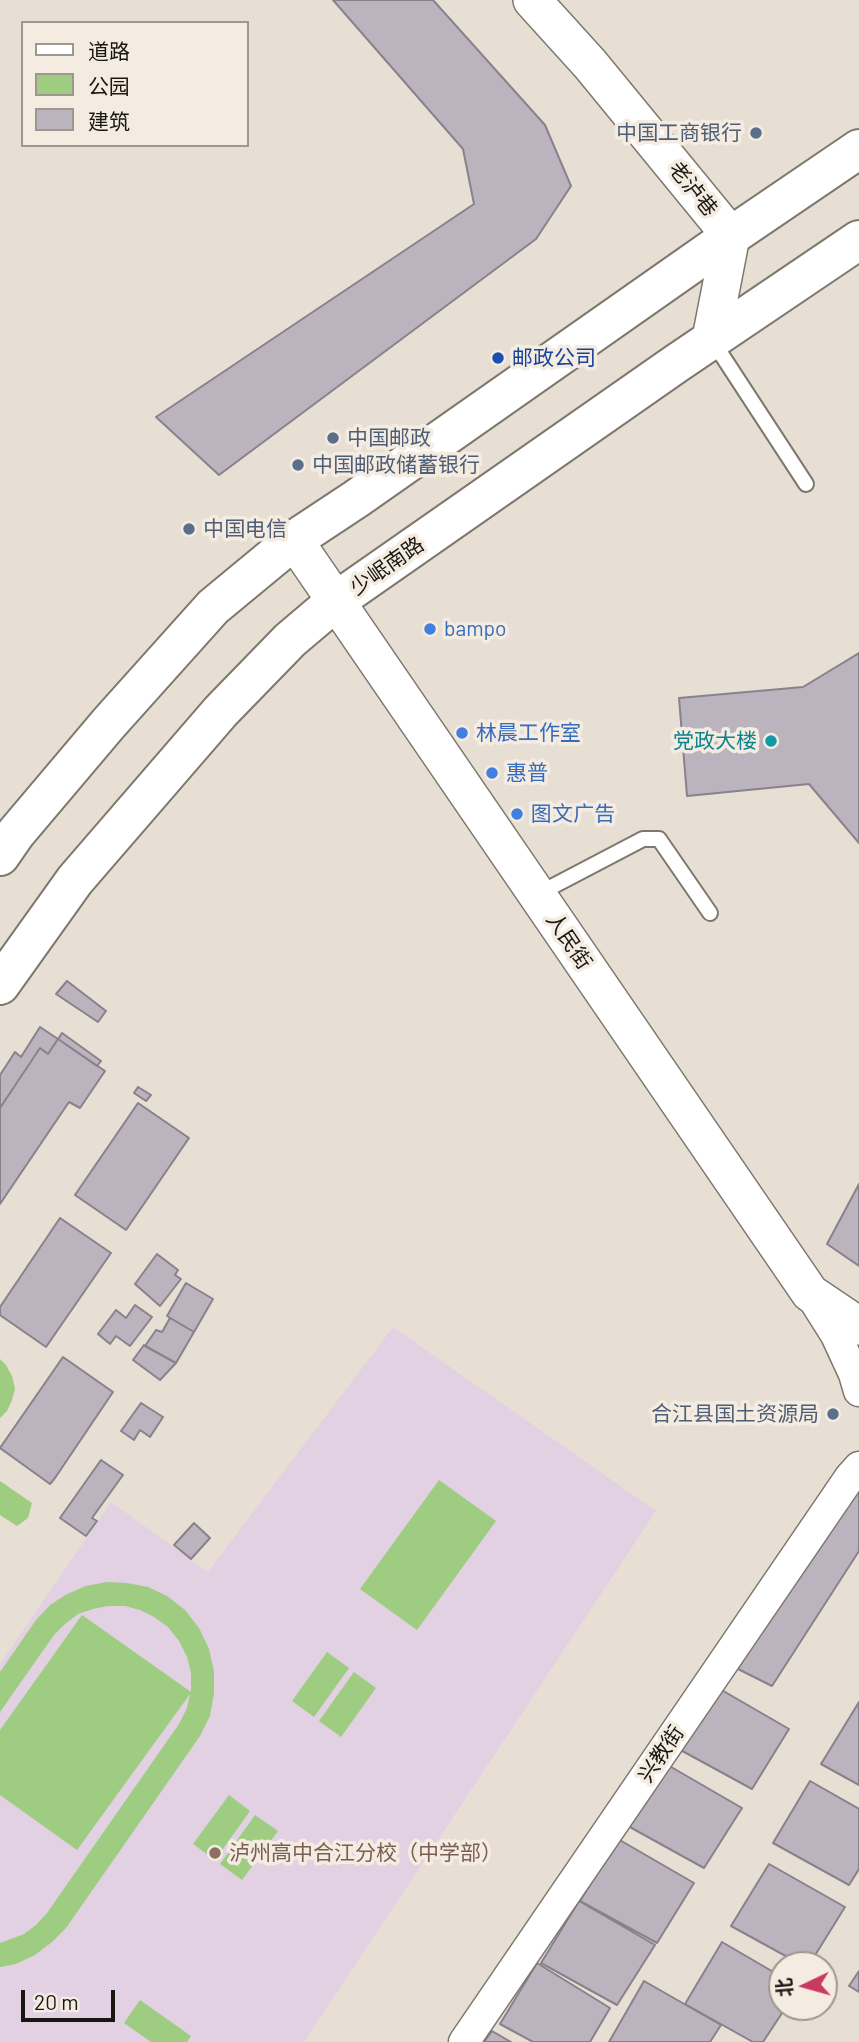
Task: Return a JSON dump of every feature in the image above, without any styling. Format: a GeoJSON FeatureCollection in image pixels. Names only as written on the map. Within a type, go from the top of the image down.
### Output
{"type":"FeatureCollection","features":[{"type":"Feature","properties":{"kind":"main road"},"geometry":{"type":"LineString","coordinates":[[0,856],[108,723],[214,607],[295,540],[859,149]]}},
{"type":"Feature","properties":{"kind":"main road","name":"少岷南路"},"geometry":{"type":"LineString","coordinates":[[0,985],[75,880],[221,710],[290,640],[336,601],[711,339],[859,240]]}},
{"type":"Feature","properties":{"kind":"street","name":"老泸巷"},"geometry":{"type":"LineString","coordinates":[[532,0],[590,64],[731,236],[711,339]]}},
{"type":"Feature","properties":{"kind":"street","name":"人民街"},"geometry":{"type":"LineString","coordinates":[[295,540],[810,1293],[859,1326]]}},
{"type":"Feature","properties":{"kind":"street"},"geometry":{"type":"LineString","coordinates":[[810,1293],[836,1335],[855,1374],[859,1391]]}},
{"type":"Feature","properties":{"kind":"street","name":"兴教街"},"geometry":{"type":"LineString","coordinates":[[464,2042],[855,1472],[859,1449]]}},
{"type":"Feature","properties":{"kind":"lane"},"geometry":{"type":"LineString","coordinates":[[711,339],[806,484]]}},
{"type":"Feature","properties":{"kind":"lane"},"geometry":{"type":"LineString","coordinates":[[537,894],[643,839],[659,839],[709,913]]}},
{"type":"Feature","properties":{"kind":"shaded area","name":"泸州高中合江分校（中学部）"},"geometry":{"type":"Polygon","coordinates":[[[393,1327],[656,1511],[304,2042],[0,2042],[0,1664],[111,1502],[208,1572],[393,1327]]]}},
{"type":"Feature","properties":{"kind":"green space"},"geometry":{"type":"Polygon","coordinates":[[[0,1359],[12,1376],[15,1389],[7,1411],[0,1418],[0,1359]]]}},
{"type":"Feature","properties":{"kind":"green space"},"geometry":{"type":"Polygon","coordinates":[[[439,1480],[496,1521],[417,1630],[360,1589],[439,1480]]]}},
{"type":"Feature","properties":{"kind":"green space"},"geometry":{"type":"Polygon","coordinates":[[[0,1481],[32,1503],[28,1518],[17,1526],[0,1515],[0,1481]]]}},
{"type":"Feature","properties":{"kind":"green space"},"geometry":{"type":"Polygon","coordinates":[[[107,1582],[148,1587],[167,1596],[185,1610],[199,1628],[209,1649],[214,1671],[210,1716],[200,1736],[66,1928],[35,1955],[16,1964],[0,1967],[0,1943],[24,1934],[47,1913],[179,1724],[187,1708],[190,1694],[77,1850],[0,1795],[0,1730],[82,1615],[191,1692],[191,1673],[187,1657],[168,1627],[140,1610],[125,1606],[108,1606],[78,1614],[65,1624],[54,1635],[0,1712],[0,1672],[36,1620],[50,1605],[67,1594],[86,1586],[107,1582]]]}},
{"type":"Feature","properties":{"kind":"green space"},"geometry":{"type":"Polygon","coordinates":[[[327,1652],[349,1668],[314,1717],[292,1701],[327,1652]]]}},
{"type":"Feature","properties":{"kind":"green space"},"geometry":{"type":"Polygon","coordinates":[[[354,1672],[376,1688],[341,1737],[319,1721],[354,1672]]]}},
{"type":"Feature","properties":{"kind":"green space"},"geometry":{"type":"Polygon","coordinates":[[[229,1795],[250,1811],[215,1860],[193,1844],[229,1795]]]}},
{"type":"Feature","properties":{"kind":"green space"},"geometry":{"type":"Polygon","coordinates":[[[255,1815],[278,1831],[242,1880],[220,1864],[255,1815]]]}},
{"type":"Feature","properties":{"kind":"green space"},"geometry":{"type":"Polygon","coordinates":[[[140,2000],[191,2036],[187,2042],[151,2042],[124,2023],[140,2000]]]}},
{"type":"Feature","properties":{"kind":"building"},"geometry":{"type":"Polygon","coordinates":[[[333,0],[433,0],[545,125],[571,186],[536,239],[219,475],[156,417],[474,204],[463,149],[333,0]]]}},
{"type":"Feature","properties":{"kind":"building","name":"党政大楼"},"geometry":{"type":"Polygon","coordinates":[[[859,653],[859,843],[809,784],[687,796],[679,698],[803,687],[859,653]]]}},
{"type":"Feature","properties":{"kind":"building"},"geometry":{"type":"Polygon","coordinates":[[[67,981],[106,1011],[98,1022],[56,994],[67,981]]]}},
{"type":"Feature","properties":{"kind":"building"},"geometry":{"type":"Polygon","coordinates":[[[40,1027],[58,1039],[48,1054],[40,1048],[0,1108],[0,1075],[15,1052],[21,1057],[40,1027]]]}},
{"type":"Feature","properties":{"kind":"building"},"geometry":{"type":"Polygon","coordinates":[[[62,1033],[101,1061],[97,1066],[58,1039],[62,1033]]]}},
{"type":"Feature","properties":{"kind":"building"},"geometry":{"type":"Polygon","coordinates":[[[58,1039],[105,1071],[80,1108],[69,1102],[0,1204],[0,1108],[40,1048],[48,1054],[58,1039]]]}},
{"type":"Feature","properties":{"kind":"building"},"geometry":{"type":"Polygon","coordinates":[[[138,1087],[151,1095],[146,1101],[134,1093],[138,1087]]]}},
{"type":"Feature","properties":{"kind":"building"},"geometry":{"type":"Polygon","coordinates":[[[138,1103],[189,1138],[126,1230],[75,1195],[138,1103]]]}},
{"type":"Feature","properties":{"kind":"building"},"geometry":{"type":"Polygon","coordinates":[[[859,1184],[859,1266],[827,1244],[859,1184]]]}},
{"type":"Feature","properties":{"kind":"building"},"geometry":{"type":"Polygon","coordinates":[[[60,1218],[111,1253],[46,1347],[0,1315],[0,1307],[60,1218]]]}},
{"type":"Feature","properties":{"kind":"building"},"geometry":{"type":"Polygon","coordinates":[[[157,1254],[178,1270],[175,1275],[181,1279],[160,1306],[135,1284],[157,1254]]]}},
{"type":"Feature","properties":{"kind":"building"},"geometry":{"type":"Polygon","coordinates":[[[186,1283],[213,1299],[194,1332],[167,1316],[186,1283]]]}},
{"type":"Feature","properties":{"kind":"building"},"geometry":{"type":"Polygon","coordinates":[[[135,1305],[152,1317],[130,1346],[116,1336],[110,1344],[98,1334],[116,1310],[126,1318],[135,1305]]]}},
{"type":"Feature","properties":{"kind":"building"},"geometry":{"type":"Polygon","coordinates":[[[170,1318],[194,1332],[176,1363],[145,1346],[156,1330],[162,1332],[170,1318]]]}},
{"type":"Feature","properties":{"kind":"building"},"geometry":{"type":"Polygon","coordinates":[[[144,1345],[176,1363],[160,1380],[133,1360],[144,1345]]]}},
{"type":"Feature","properties":{"kind":"building"},"geometry":{"type":"Polygon","coordinates":[[[63,1357],[113,1392],[50,1484],[0,1448],[63,1357]]]}},
{"type":"Feature","properties":{"kind":"building"},"geometry":{"type":"Polygon","coordinates":[[[141,1403],[163,1417],[150,1437],[140,1430],[134,1440],[121,1431],[141,1403]]]}},
{"type":"Feature","properties":{"kind":"building"},"geometry":{"type":"Polygon","coordinates":[[[101,1460],[123,1475],[92,1518],[97,1521],[86,1536],[60,1518],[101,1460]]]}},
{"type":"Feature","properties":{"kind":"building"},"geometry":{"type":"Polygon","coordinates":[[[859,1468],[859,1551],[772,1686],[732,1666],[859,1468]]]}},
{"type":"Feature","properties":{"kind":"building"},"geometry":{"type":"Polygon","coordinates":[[[194,1523],[210,1538],[191,1559],[174,1545],[194,1523]]]}},
{"type":"Feature","properties":{"kind":"building"},"geometry":{"type":"Polygon","coordinates":[[[713,1685],[789,1729],[752,1789],[675,1747],[713,1685]]]}},
{"type":"Feature","properties":{"kind":"building"},"geometry":{"type":"Polygon","coordinates":[[[859,1702],[859,1785],[821,1764],[859,1702]]]}},
{"type":"Feature","properties":{"kind":"building"},"geometry":{"type":"Polygon","coordinates":[[[666,1764],[742,1808],[704,1868],[628,1826],[666,1764]]]}},
{"type":"Feature","properties":{"kind":"building"},"geometry":{"type":"Polygon","coordinates":[[[810,1781],[859,1809],[859,1869],[849,1885],[773,1843],[810,1781]]]}},
{"type":"Feature","properties":{"kind":"building"},"geometry":{"type":"Polygon","coordinates":[[[618,1839],[694,1883],[657,1943],[580,1901],[618,1839]]]}},
{"type":"Feature","properties":{"kind":"building"},"geometry":{"type":"Polygon","coordinates":[[[769,1864],[845,1907],[818,1951],[777,1951],[731,1926],[769,1864]]]}},
{"type":"Feature","properties":{"kind":"building"},"geometry":{"type":"Polygon","coordinates":[[[579,1901],[655,1945],[617,2005],[541,1963],[579,1901]]]}},
{"type":"Feature","properties":{"kind":"building"},"geometry":{"type":"Polygon","coordinates":[[[722,1942],[768,1969],[768,2021],[777,2021],[763,2042],[753,2042],[685,2004],[722,1942]]]}},
{"type":"Feature","properties":{"kind":"building"},"geometry":{"type":"Polygon","coordinates":[[[537,1963],[610,2008],[590,2042],[533,2042],[500,2024],[537,1963]]]}},
{"type":"Feature","properties":{"kind":"building"},"geometry":{"type":"Polygon","coordinates":[[[859,1971],[859,1992],[849,1986],[859,1971]]]}},
{"type":"Feature","properties":{"kind":"building"},"geometry":{"type":"Polygon","coordinates":[[[644,1981],[721,2025],[710,2042],[609,2042],[644,1981]]]}},
{"type":"Feature","properties":{"kind":"building"},"geometry":{"type":"Polygon","coordinates":[[[492,2031],[511,2042],[484,2042],[492,2031]]]}},
{"type":"Feature","properties":{"kind":"place","name":"中国工商银行"},"geometry":{"type":"Point","coordinates":[756,133]}},
{"type":"Feature","properties":{"kind":"place","name":"邮政公司"},"geometry":{"type":"Point","coordinates":[498,358]}},
{"type":"Feature","properties":{"kind":"place","name":"中国邮政"},"geometry":{"type":"Point","coordinates":[333,438]}},
{"type":"Feature","properties":{"kind":"place","name":"中国邮政储蓄银行"},"geometry":{"type":"Point","coordinates":[298,465]}},
{"type":"Feature","properties":{"kind":"place","name":"中国电信"},"geometry":{"type":"Point","coordinates":[189,529]}},
{"type":"Feature","properties":{"kind":"place","name":"bampo"},"geometry":{"type":"Point","coordinates":[430,629]}},
{"type":"Feature","properties":{"kind":"place","name":"林晨工作室"},"geometry":{"type":"Point","coordinates":[462,733]}},
{"type":"Feature","properties":{"kind":"place","name":"党政大楼"},"geometry":{"type":"Point","coordinates":[771,741]}},
{"type":"Feature","properties":{"kind":"place","name":"惠普"},"geometry":{"type":"Point","coordinates":[492,773]}},
{"type":"Feature","properties":{"kind":"place","name":"图文广告"},"geometry":{"type":"Point","coordinates":[517,814]}},
{"type":"Feature","properties":{"kind":"place","name":"合江县国土资源局"},"geometry":{"type":"Point","coordinates":[833,1414]}},
{"type":"Feature","properties":{"kind":"place","name":"泸州高中合江分校（中学部）"},"geometry":{"type":"Point","coordinates":[215,1853]}}]}
